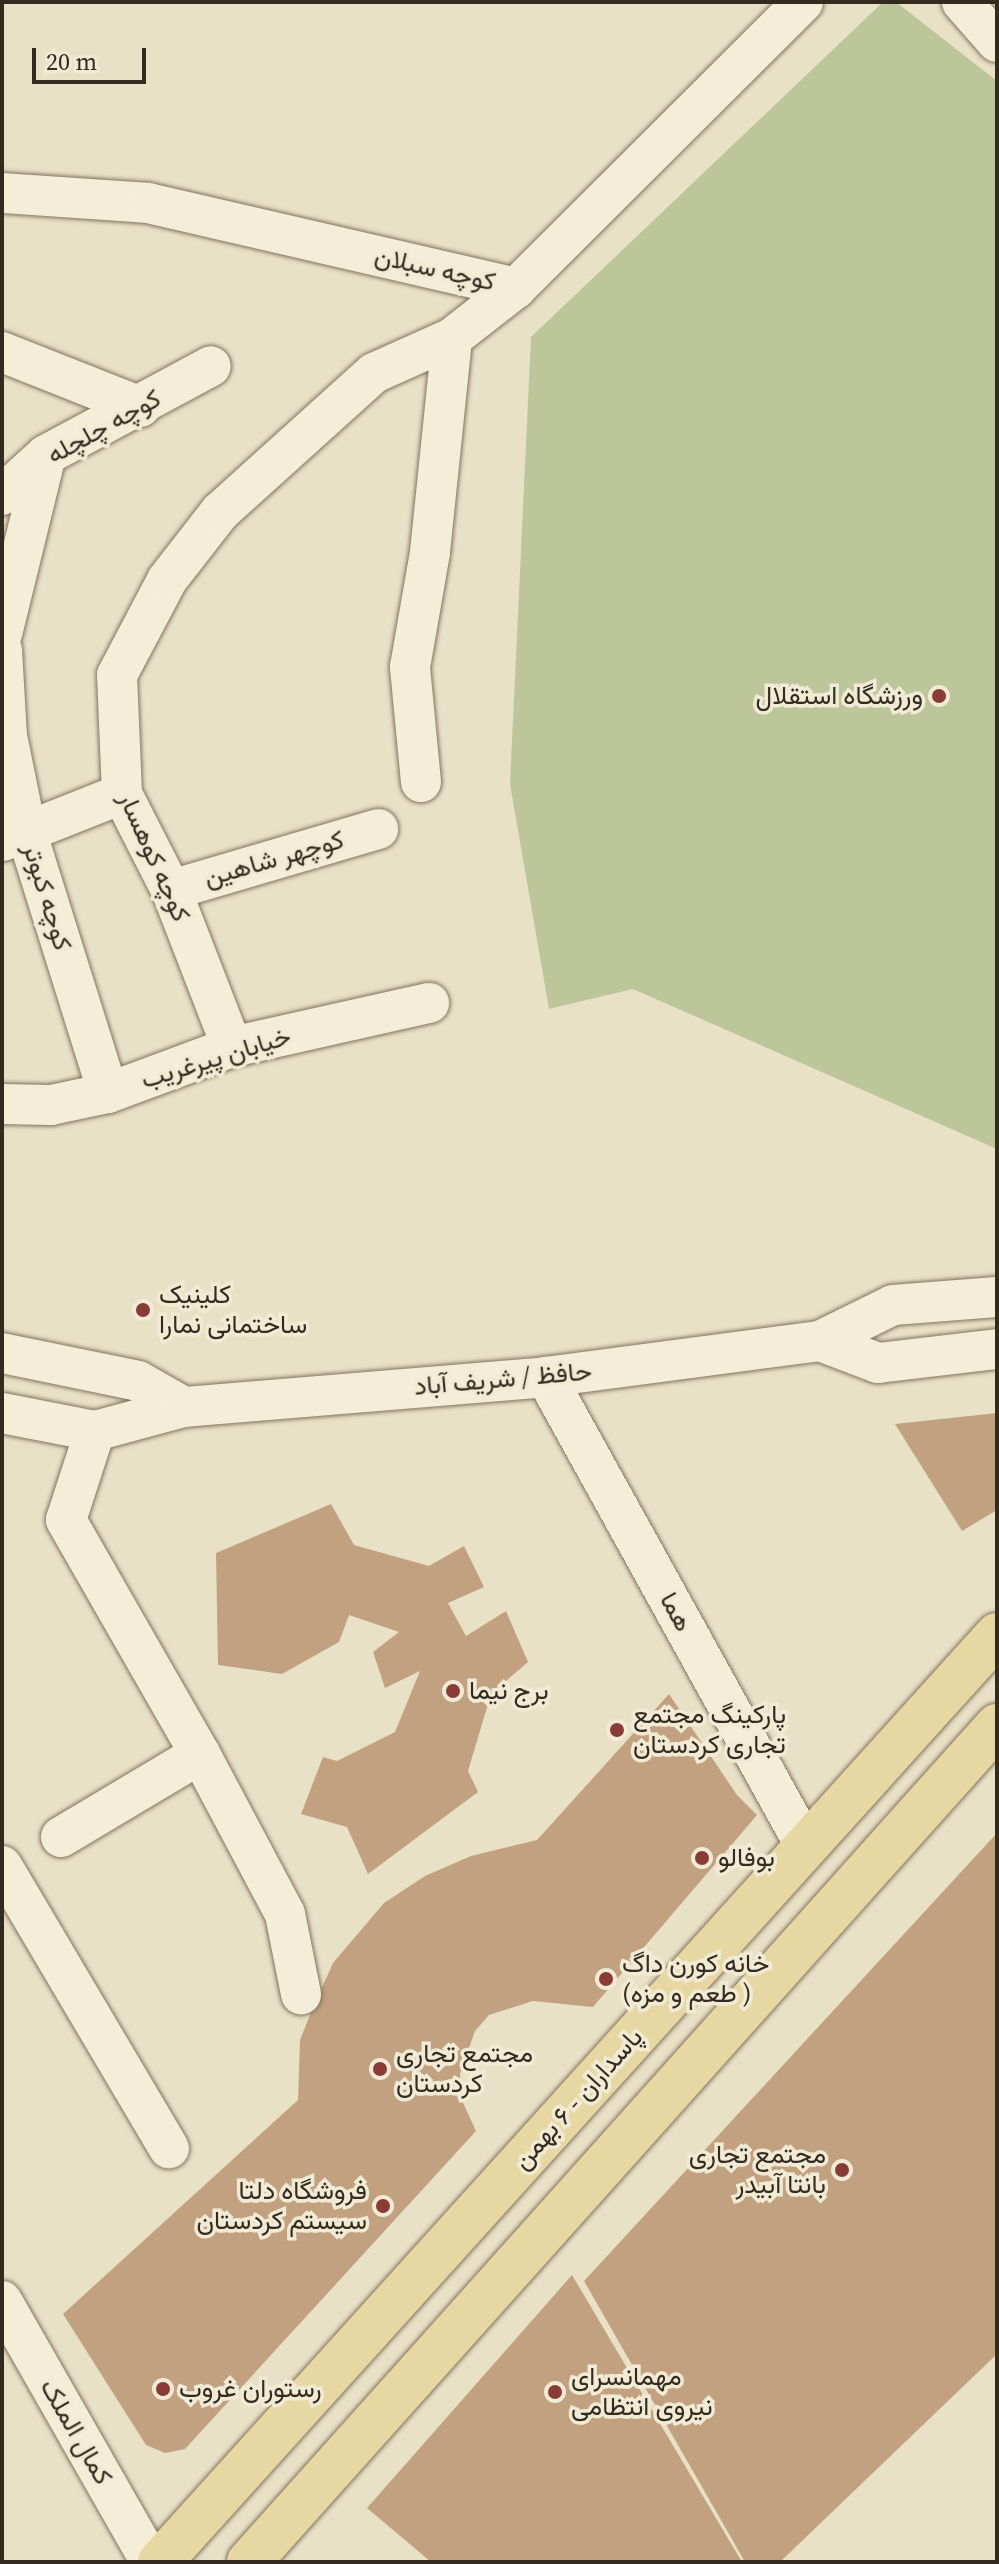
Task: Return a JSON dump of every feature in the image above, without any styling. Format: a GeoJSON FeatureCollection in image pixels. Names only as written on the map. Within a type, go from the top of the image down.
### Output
{"type":"FeatureCollection","features":[{"type":"Feature","properties":{"kind":"main road","name":"پاسداران - ۶ بهمن"},"geometry":{"type":"LineString","coordinates":[[160,2562],[997,1635]]}},
{"type":"Feature","properties":{"kind":"main road"},"geometry":{"type":"LineString","coordinates":[[249,2562],[997,1726]]}},
{"type":"Feature","properties":{"kind":"street","name":"کوچه سبلان"},"geometry":{"type":"LineString","coordinates":[[2,193],[148,203],[516,288],[803,2]]}},
{"type":"Feature","properties":{"kind":"street"},"geometry":{"type":"LineString","coordinates":[[962,2],[997,42]]}},
{"type":"Feature","properties":{"kind":"street"},"geometry":{"type":"LineString","coordinates":[[421,782],[410,667],[430,552],[452,338],[516,288]]}},
{"type":"Feature","properties":{"kind":"street","name":"کوچه کوهسار"},"geometry":{"type":"LineString","coordinates":[[232,1047],[171,890],[122,794],[117,675],[167,580],[220,512],[374,373],[452,338]]}},
{"type":"Feature","properties":{"kind":"street"},"geometry":{"type":"LineString","coordinates":[[2,352],[141,407]]}},
{"type":"Feature","properties":{"kind":"street","name":"کوچه چلچله"},"geometry":{"type":"LineString","coordinates":[[2,495],[46,455],[141,407],[211,366]]}},
{"type":"Feature","properties":{"kind":"street"},"geometry":{"type":"LineString","coordinates":[[2,634],[46,455]]}},
{"type":"Feature","properties":{"kind":"street","name":"کوچه کبوتر"},"geometry":{"type":"LineString","coordinates":[[2,650],[14,838],[108,1093]]}},
{"type":"Feature","properties":{"kind":"street"},"geometry":{"type":"LineString","coordinates":[[14,838],[122,794]]}},
{"type":"Feature","properties":{"kind":"street","name":"کوچهر شاهین"},"geometry":{"type":"LineString","coordinates":[[171,890],[378,829]]}},
{"type":"Feature","properties":{"kind":"street","name":"خیابان پیرغریب"},"geometry":{"type":"LineString","coordinates":[[2,1104],[51,1105],[108,1093],[232,1047],[429,1003]]}},
{"type":"Feature","properties":{"kind":"street","name":"حافظ / شریف آباد"},"geometry":{"type":"LineString","coordinates":[[2,1413],[95,1431],[184,1407],[546,1377],[820,1341],[893,1305],[997,1297]]}},
{"type":"Feature","properties":{"kind":"street","name":"حافظ / شریف آباد"},"geometry":{"type":"LineString","coordinates":[[820,1341],[878,1363],[997,1349]]}},
{"type":"Feature","properties":{"kind":"street"},"geometry":{"type":"LineString","coordinates":[[2,1353],[138,1381],[184,1407]]}},
{"type":"Feature","properties":{"kind":"street","name":"هما"},"geometry":{"type":"LineString","coordinates":[[546,1377],[806,1847]]}},
{"type":"Feature","properties":{"kind":"street"},"geometry":{"type":"LineString","coordinates":[[95,1431],[66,1520],[200,1754],[285,1914],[301,1994]]}},
{"type":"Feature","properties":{"kind":"street"},"geometry":{"type":"LineString","coordinates":[[61,1837],[200,1754]]}},
{"type":"Feature","properties":{"kind":"street"},"geometry":{"type":"LineString","coordinates":[[3,1868],[169,2148]]}},
{"type":"Feature","properties":{"kind":"street","name":"کمال الملک"},"geometry":{"type":"LineString","coordinates":[[2,2301],[151,2562]]}},
{"type":"Feature","properties":{"kind":"green space"},"geometry":{"type":"Polygon","coordinates":[[[883,2],[896,2],[997,81],[997,1149],[633,989],[549,1009],[510,784],[531,337],[883,2]]]}},
{"type":"Feature","properties":{"kind":"building"},"geometry":{"type":"Polygon","coordinates":[[[997,1413],[997,1510],[962,1531],[895,1424],[997,1413]]]}},
{"type":"Feature","properties":{"kind":"building","name":"برج نیما"},"geometry":{"type":"Polygon","coordinates":[[[331,1504],[354,1545],[429,1566],[464,1546],[484,1587],[448,1603],[466,1636],[506,1611],[528,1662],[491,1694],[468,1771],[478,1792],[368,1874],[347,1827],[301,1814],[323,1757],[337,1761],[395,1732],[420,1671],[385,1688],[373,1652],[399,1632],[349,1615],[339,1642],[282,1674],[218,1665],[216,1553],[331,1504]]]}},
{"type":"Feature","properties":{"kind":"building","name":"مجتمع تجاری کردستان"},"geometry":{"type":"Polygon","coordinates":[[[669,1694],[737,1795],[757,1815],[593,2007],[533,2001],[489,2015],[475,2031],[460,2074],[460,2096],[476,2131],[185,2449],[165,2453],[146,2445],[63,2314],[298,2100],[300,2040],[312,2010],[333,1963],[384,1903],[425,1876],[471,1856],[537,1840],[669,1694]]]}},
{"type":"Feature","properties":{"kind":"building","name":"مجتمع تجاری بانتا آبیدر"},"geometry":{"type":"Polygon","coordinates":[[[997,1833],[997,2354],[780,2562],[745,2562],[584,2281],[997,1833]]]}},
{"type":"Feature","properties":{"kind":"building","name":"مهمانسرای نیروی انتظامی"},"geometry":{"type":"Polygon","coordinates":[[[572,2275],[742,2562],[431,2562],[367,2508],[572,2275]]]}},
{"type":"Feature","properties":{"kind":"place","name":"ورزشگاه استقلال"},"geometry":{"type":"Point","coordinates":[939,696]}},
{"type":"Feature","properties":{"kind":"place","name":"کلینیک ساختمانی نمارا"},"geometry":{"type":"Point","coordinates":[143,1310]}},
{"type":"Feature","properties":{"kind":"place","name":"برج نیما"},"geometry":{"type":"Point","coordinates":[453,1691]}},
{"type":"Feature","properties":{"kind":"place","name":"پارکینگ مجتمع تجاری کردستان"},"geometry":{"type":"Point","coordinates":[617,1730]}},
{"type":"Feature","properties":{"kind":"place","name":"بوفالو"},"geometry":{"type":"Point","coordinates":[702,1858]}},
{"type":"Feature","properties":{"kind":"place","name":"خانه کورن داگ (طعم و مزه )"},"geometry":{"type":"Point","coordinates":[606,1979]}},
{"type":"Feature","properties":{"kind":"place","name":"مجتمع تجاری کردستان"},"geometry":{"type":"Point","coordinates":[380,2069]}},
{"type":"Feature","properties":{"kind":"place","name":"مجتمع تجاری بانتا آبیدر"},"geometry":{"type":"Point","coordinates":[842,2170]}},
{"type":"Feature","properties":{"kind":"place","name":"فروشگاه دلتا سیستم کردستان"},"geometry":{"type":"Point","coordinates":[383,2206]}},
{"type":"Feature","properties":{"kind":"place","name":"رستوران غروب"},"geometry":{"type":"Point","coordinates":[163,2389]}},
{"type":"Feature","properties":{"kind":"place","name":"مهمانسرای نیروی انتظامی"},"geometry":{"type":"Point","coordinates":[555,2392]}}]}
